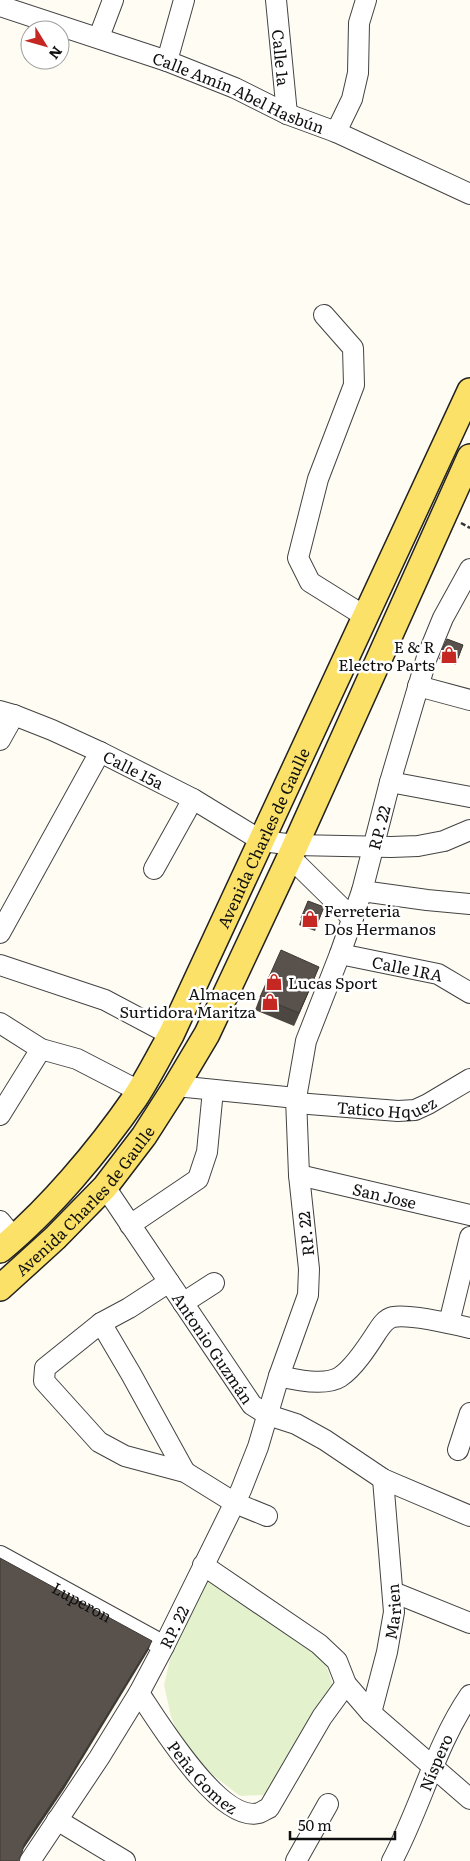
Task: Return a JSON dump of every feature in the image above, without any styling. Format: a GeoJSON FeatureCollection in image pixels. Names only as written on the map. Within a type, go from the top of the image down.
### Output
{"type":"FeatureCollection","features":[{"type":"Feature","properties":{"kind":"main road","name":"Avenida Charles de Gaulle"},"geometry":{"type":"LineString","coordinates":[[5,1236],[59,1193],[139,1091],[171,1035],[470,391]]}},
{"type":"Feature","properties":{"kind":"main road","name":"Avenida Charles de Gaulle"},"geometry":{"type":"LineString","coordinates":[[0,1288],[55,1238],[105,1187],[144,1136],[207,1034],[470,457]]}},
{"type":"Feature","properties":{"kind":"street"},"geometry":{"type":"LineString","coordinates":[[99,37],[113,0]]}},
{"type":"Feature","properties":{"kind":"street"},"geometry":{"type":"LineString","coordinates":[[167,61],[184,0]]}},
{"type":"Feature","properties":{"kind":"street","name":"Calle 1a"},"geometry":{"type":"LineString","coordinates":[[276,0],[287,114]]}},
{"type":"Feature","properties":{"kind":"street"},"geometry":{"type":"LineString","coordinates":[[336,132],[352,99],[358,73],[359,23],[366,0]]}},
{"type":"Feature","properties":{"kind":"street","name":"Calle Amín Abel Hasbún"},"geometry":{"type":"LineString","coordinates":[[0,6],[99,37],[235,88],[287,114],[336,132],[470,194]]}},
{"type":"Feature","properties":{"kind":"street"},"geometry":{"type":"LineString","coordinates":[[324,315],[353,348],[354,385],[318,479],[298,558],[310,582],[366,617]]}},
{"type":"Feature","properties":{"kind":"street","name":"RP. 22"},"geometry":{"type":"LineString","coordinates":[[30,1861],[99,1758],[139,1693],[235,1503],[247,1478],[279,1376],[306,1305],[308,1258],[299,1174],[296,1101],[306,1040],[340,954],[362,891],[390,782],[427,656],[439,627],[470,569]]}},
{"type":"Feature","properties":{"kind":"street"},"geometry":{"type":"LineString","coordinates":[[418,686],[470,700]]}},
{"type":"Feature","properties":{"kind":"street"},"geometry":{"type":"LineString","coordinates":[[0,740],[7,713]]}},
{"type":"Feature","properties":{"kind":"street","name":"Calle 15a"},"geometry":{"type":"LineString","coordinates":[[7,713],[100,752],[192,799],[262,840]]}},
{"type":"Feature","properties":{"kind":"street"},"geometry":{"type":"LineString","coordinates":[[0,932],[100,752]]}},
{"type":"Feature","properties":{"kind":"street"},"geometry":{"type":"LineString","coordinates":[[390,782],[470,797]]}},
{"type":"Feature","properties":{"kind":"street"},"geometry":{"type":"LineString","coordinates":[[154,869],[192,799]]}},
{"type":"Feature","properties":{"kind":"street"},"geometry":{"type":"LineString","coordinates":[[262,840],[292,851],[418,846],[464,834],[470,830]]}},
{"type":"Feature","properties":{"kind":"street"},"geometry":{"type":"LineString","coordinates":[[292,851],[352,919]]}},
{"type":"Feature","properties":{"kind":"street"},"geometry":{"type":"LineString","coordinates":[[362,891],[470,904]]}},
{"type":"Feature","properties":{"kind":"street","name":"Calle 1RA"},"geometry":{"type":"LineString","coordinates":[[340,954],[438,974],[470,993]]}},
{"type":"Feature","properties":{"kind":"street"},"geometry":{"type":"LineString","coordinates":[[0,965],[105,1000],[171,1035]]}},
{"type":"Feature","properties":{"kind":"street"},"geometry":{"type":"LineString","coordinates":[[0,1023],[41,1049],[76,1059],[102,1070],[139,1091]]}},
{"type":"Feature","properties":{"kind":"street"},"geometry":{"type":"LineString","coordinates":[[0,1115],[41,1049]]}},
{"type":"Feature","properties":{"kind":"street","name":"Tatico Hquez"},"geometry":{"type":"LineString","coordinates":[[176,1086],[398,1111],[414,1110],[428,1104],[470,1080]]}},
{"type":"Feature","properties":{"kind":"street"},"geometry":{"type":"LineString","coordinates":[[130,1225],[198,1179],[208,1152],[213,1090]]}},
{"type":"Feature","properties":{"kind":"street","name":"San Jose"},"geometry":{"type":"LineString","coordinates":[[299,1174],[470,1215]]}},
{"type":"Feature","properties":{"kind":"street","name":"Antonio Guzmán"},"geometry":{"type":"LineString","coordinates":[[105,1187],[252,1405],[268,1415],[296,1424],[325,1440],[383,1479],[470,1516]]}},
{"type":"Feature","properties":{"kind":"street"},"geometry":{"type":"LineString","coordinates":[[449,1323],[470,1237]]}},
{"type":"Feature","properties":{"kind":"street"},"geometry":{"type":"LineString","coordinates":[[169,1282],[129,1308],[101,1322],[45,1368],[44,1382],[99,1442],[126,1456],[185,1472],[235,1503],[267,1516]]}},
{"type":"Feature","properties":{"kind":"street"},"geometry":{"type":"LineString","coordinates":[[183,1304],[214,1282]]}},
{"type":"Feature","properties":{"kind":"street"},"geometry":{"type":"LineString","coordinates":[[279,1376],[327,1382],[340,1377],[358,1359],[384,1322],[393,1317],[449,1323],[470,1328]]}},
{"type":"Feature","properties":{"kind":"street"},"geometry":{"type":"LineString","coordinates":[[101,1322],[185,1472]]}},
{"type":"Feature","properties":{"kind":"street"},"geometry":{"type":"LineString","coordinates":[[458,1450],[470,1413]]}},
{"type":"Feature","properties":{"kind":"street","name":"Marien"},"geometry":{"type":"LineString","coordinates":[[371,1713],[387,1652],[394,1612],[383,1479]]}},
{"type":"Feature","properties":{"kind":"street","name":"Luperon"},"geometry":{"type":"LineString","coordinates":[[0,1556],[164,1646]]}},
{"type":"Feature","properties":{"kind":"street"},"geometry":{"type":"LineString","coordinates":[[203,1565],[319,1644],[337,1661],[346,1684],[371,1713],[470,1799]]}},
{"type":"Feature","properties":{"kind":"street"},"geometry":{"type":"LineString","coordinates":[[393,1592],[470,1623]]}},
{"type":"Feature","properties":{"kind":"street","name":"Peña Gomez"},"geometry":{"type":"LineString","coordinates":[[139,1693],[187,1762],[212,1792],[227,1804],[245,1813],[258,1814],[269,1808],[322,1717],[346,1684]]}},
{"type":"Feature","properties":{"kind":"street","name":"Níspero"},"geometry":{"type":"LineString","coordinates":[[392,1861],[402,1842],[432,1766],[470,1695]]}},
{"type":"Feature","properties":{"kind":"street"},"geometry":{"type":"LineString","coordinates":[[296,1861],[328,1804]]}},
{"type":"Feature","properties":{"kind":"street"},"geometry":{"type":"LineString","coordinates":[[57,1820],[125,1861]]}},
{"type":"Feature","properties":{"kind":"green space"},"geometry":{"type":"Polygon","coordinates":[[[208,1576],[322,1653],[333,1685],[265,1795],[240,1796],[214,1776],[182,1743],[171,1717],[164,1685],[170,1659],[208,1576]]]}},
{"type":"Feature","properties":{"kind":"building"},"geometry":{"type":"Polygon","coordinates":[[[447,639],[463,645],[458,658],[441,652],[447,639]]]}},
{"type":"Feature","properties":{"kind":"building"},"geometry":{"type":"Polygon","coordinates":[[[308,901],[324,907],[317,924],[301,918],[308,901]]]}},
{"type":"Feature","properties":{"kind":"building"},"geometry":{"type":"Polygon","coordinates":[[[281,950],[319,967],[299,1013],[260,997],[281,950]]]}},
{"type":"Feature","properties":{"kind":"building"},"geometry":{"type":"Polygon","coordinates":[[[0,1558],[152,1641],[68,1779],[24,1844],[18,1861],[0,1861],[0,1558]]]}},
{"type":"Feature","properties":{"kind":"place","name":"E & R Electro Parts"},"geometry":{"type":"Point","coordinates":[449,655]}},
{"type":"Feature","properties":{"kind":"place","name":"Ferreteria Dos Hermanos"},"geometry":{"type":"Point","coordinates":[310,919]}},
{"type":"Feature","properties":{"kind":"place","name":"Lucas Sport"},"geometry":{"type":"Point","coordinates":[274,982]}},
{"type":"Feature","properties":{"kind":"place","name":"Almacen Surtidora Maritza"},"geometry":{"type":"Point","coordinates":[270,1002]}}]}
